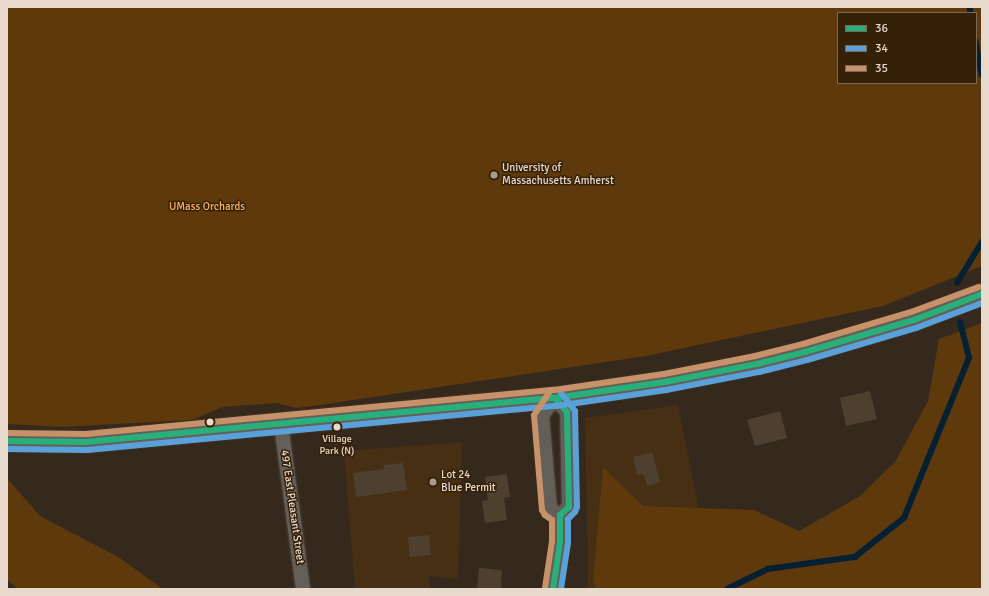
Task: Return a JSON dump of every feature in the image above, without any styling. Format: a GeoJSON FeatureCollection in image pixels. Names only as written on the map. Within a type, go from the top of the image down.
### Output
{"type":"FeatureCollection","features":[{"type":"Feature","properties":{"kind":"main road"},"geometry":{"type":"LineString","coordinates":[[7,441],[86,442],[555,398],[665,382],[757,364],[914,320],[982,294]]}},
{"type":"Feature","properties":{"kind":"street"},"geometry":{"type":"LineString","coordinates":[[553,589],[560,542],[560,515],[569,507],[567,412],[555,398],[542,415],[550,509],[560,515]]}},
{"type":"Feature","properties":{"kind":"street","name":"497 East Pleasant Street"},"geometry":{"type":"LineString","coordinates":[[281,424],[303,589]]}},
{"type":"Feature","properties":{"kind":"shaded area"},"geometry":{"type":"Polygon","coordinates":[[[678,405],[711,569],[842,589],[587,589],[588,566],[585,418],[678,405]]]}},
{"type":"Feature","properties":{"kind":"shaded area"},"geometry":{"type":"Polygon","coordinates":[[[462,442],[458,579],[428,576],[431,589],[355,589],[344,451],[462,442]]]}},
{"type":"Feature","properties":{"kind":"green space","name":"UMass Orchards"},"geometry":{"type":"Polygon","coordinates":[[[7,7],[982,7],[982,266],[883,306],[646,356],[313,406],[296,408],[277,403],[222,407],[192,420],[61,427],[7,424],[7,7]]]}},
{"type":"Feature","properties":{"kind":"green space"},"geometry":{"type":"Polygon","coordinates":[[[982,323],[982,589],[597,589],[593,582],[603,467],[643,506],[754,510],[799,531],[860,496],[895,462],[928,401],[939,339],[982,323]]]}},
{"type":"Feature","properties":{"kind":"green space"},"geometry":{"type":"Polygon","coordinates":[[[7,478],[40,516],[120,558],[163,589],[18,589],[7,580],[7,478]]]}},
{"type":"Feature","properties":{"kind":"building"},"geometry":{"type":"Polygon","coordinates":[[[870,391],[877,419],[846,426],[840,398],[870,391]]]}},
{"type":"Feature","properties":{"kind":"building"},"geometry":{"type":"Polygon","coordinates":[[[780,411],[787,438],[755,446],[747,420],[780,411]]]}},
{"type":"Feature","properties":{"kind":"building"},"geometry":{"type":"Polygon","coordinates":[[[652,452],[660,482],[647,486],[643,474],[637,475],[633,457],[652,452]]]}},
{"type":"Feature","properties":{"kind":"building"},"geometry":{"type":"Polygon","coordinates":[[[403,463],[407,490],[356,497],[353,473],[384,469],[384,465],[403,463]]]}},
{"type":"Feature","properties":{"kind":"building"},"geometry":{"type":"Polygon","coordinates":[[[507,474],[510,497],[504,498],[507,520],[485,523],[482,501],[488,500],[485,477],[507,474]]]}},
{"type":"Feature","properties":{"kind":"building"},"geometry":{"type":"Polygon","coordinates":[[[429,535],[431,555],[410,557],[408,537],[429,535]]]}},
{"type":"Feature","properties":{"kind":"building"},"geometry":{"type":"Polygon","coordinates":[[[479,568],[502,570],[501,589],[477,589],[479,568]]]}},
{"type":"Feature","properties":{"kind":"waterway"},"geometry":{"type":"LineString","coordinates":[[970,7],[971,12]]}},
{"type":"Feature","properties":{"kind":"waterway"},"geometry":{"type":"LineString","coordinates":[[977,46],[982,74]]}},
{"type":"Feature","properties":{"kind":"waterway"},"geometry":{"type":"LineString","coordinates":[[957,283],[982,242]]}},
{"type":"Feature","properties":{"kind":"waterway"},"geometry":{"type":"LineString","coordinates":[[727,589],[768,569],[855,557],[904,518],[969,358],[960,323]]}},
{"type":"Feature","properties":{"kind":"transit line","name":"35"},"geometry":{"type":"LineString","coordinates":[[7,433],[86,434],[554,390],[664,374],[755,356],[803,344],[911,312],[979,287]]}},
{"type":"Feature","properties":{"kind":"transit line","name":"36"},"geometry":{"type":"LineString","coordinates":[[7,441],[86,442],[555,398],[665,382],[757,364],[805,352],[914,320],[982,294]]}},
{"type":"Feature","properties":{"kind":"transit line","name":"34"},"geometry":{"type":"LineString","coordinates":[[7,449],[87,450],[556,406],[666,390],[759,372],[807,360],[916,328],[982,303]]}},
{"type":"Feature","properties":{"kind":"transit line","name":"35"},"geometry":{"type":"LineString","coordinates":[[545,588],[552,541],[552,520],[545,515],[542,510],[534,415],[549,393]]}},
{"type":"Feature","properties":{"kind":"transit line","name":"34"},"geometry":{"type":"LineString","coordinates":[[561,393],[575,411],[577,507],[575,512],[568,519],[568,543],[561,589]]}},
{"type":"Feature","properties":{"kind":"transit line","name":"36"},"geometry":{"type":"LineString","coordinates":[[553,589],[560,542],[560,515],[569,507],[567,412],[555,398]]}},
{"type":"Feature","properties":{"kind":"place","name":"University of Massachusetts Amherst"},"geometry":{"type":"Point","coordinates":[494,175]}},
{"type":"Feature","properties":{"kind":"place","name":"Village Park (N)"},"geometry":{"type":"Point","coordinates":[337,427]}},
{"type":"Feature","properties":{"kind":"place","name":"Lot 24 Blue Permit"},"geometry":{"type":"Point","coordinates":[433,482]}}]}
